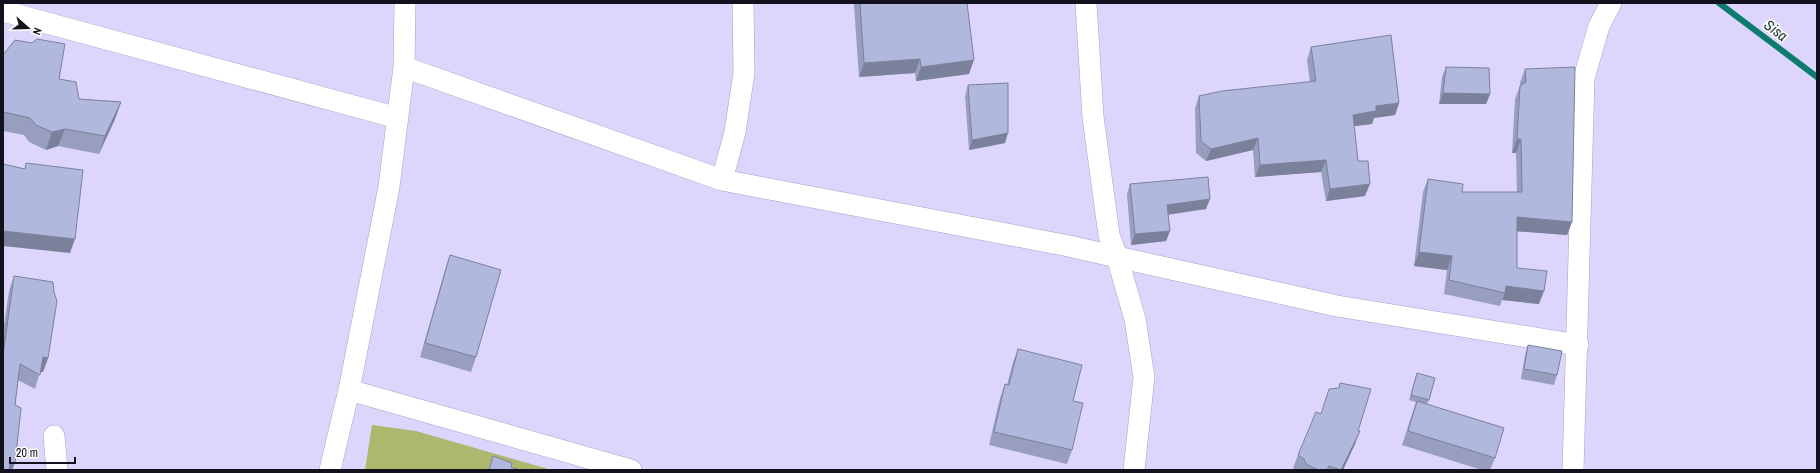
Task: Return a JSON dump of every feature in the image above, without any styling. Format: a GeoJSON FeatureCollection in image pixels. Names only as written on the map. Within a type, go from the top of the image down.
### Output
{"type":"FeatureCollection","features":[{"type":"Feature","properties":{"kind":"street"},"geometry":{"type":"LineString","coordinates":[[330,470],[349,390],[389,187],[404,67],[405,3]]}},
{"type":"Feature","properties":{"kind":"street"},"geometry":{"type":"LineString","coordinates":[[722,180],[735,132],[744,73],[744,3]]}},
{"type":"Feature","properties":{"kind":"street"},"geometry":{"type":"LineString","coordinates":[[1086,3],[1093,117],[1110,235],[1135,319],[1144,377],[1134,470]]}},
{"type":"Feature","properties":{"kind":"street"},"geometry":{"type":"LineString","coordinates":[[1573,470],[1578,345],[1584,78],[1599,26],[1610,3]]}},
{"type":"Feature","properties":{"kind":"street"},"geometry":{"type":"LineString","coordinates":[[3,11],[398,118]]}},
{"type":"Feature","properties":{"kind":"street"},"geometry":{"type":"LineString","coordinates":[[404,67],[722,180],[1069,246],[1337,306],[1578,345]]}},
{"type":"Feature","properties":{"kind":"street"},"geometry":{"type":"LineString","coordinates":[[349,390],[631,470]]}},
{"type":"Feature","properties":{"kind":"street"},"geometry":{"type":"LineString","coordinates":[[54,436],[57,470]]}},
{"type":"Feature","properties":{"kind":"green space"},"geometry":{"type":"Polygon","coordinates":[[[372,425],[416,431],[552,470],[365,470],[372,425]]]}},
{"type":"Feature","properties":{"kind":"building"},"geometry":{"type":"Polygon","coordinates":[[[860,3],[967,3],[974,60],[921,67],[920,59],[864,63],[860,3]]]}},
{"type":"Feature","properties":{"kind":"building"},"geometry":{"type":"Polygon","coordinates":[[[1391,35],[1399,103],[1376,106],[1376,111],[1353,115],[1358,161],[1368,161],[1370,184],[1330,189],[1326,160],[1260,165],[1258,138],[1211,149],[1201,141],[1199,96],[1222,91],[1316,81],[1311,47],[1391,35]]]}},
{"type":"Feature","properties":{"kind":"building"},"geometry":{"type":"Polygon","coordinates":[[[37,39],[65,44],[59,79],[76,82],[79,99],[121,102],[105,136],[65,129],[52,132],[36,125],[30,118],[3,112],[3,55],[15,40],[32,43],[37,39]]]}},
{"type":"Feature","properties":{"kind":"building"},"geometry":{"type":"Polygon","coordinates":[[[1446,67],[1489,68],[1490,94],[1443,93],[1446,67]]]}},
{"type":"Feature","properties":{"kind":"building"},"geometry":{"type":"Polygon","coordinates":[[[1575,67],[1572,222],[1517,217],[1517,268],[1547,271],[1544,291],[1506,286],[1505,293],[1449,280],[1452,256],[1419,252],[1428,179],[1463,184],[1462,192],[1522,192],[1521,139],[1517,139],[1520,86],[1526,82],[1525,69],[1575,67]]]}},
{"type":"Feature","properties":{"kind":"building"},"geometry":{"type":"Polygon","coordinates":[[[1008,83],[1008,133],[972,140],[968,85],[1008,83]]]}},
{"type":"Feature","properties":{"kind":"building"},"geometry":{"type":"Polygon","coordinates":[[[26,163],[83,170],[75,239],[3,231],[3,164],[25,169],[26,163]]]}},
{"type":"Feature","properties":{"kind":"building"},"geometry":{"type":"Polygon","coordinates":[[[1208,177],[1210,199],[1167,205],[1170,231],[1135,234],[1130,184],[1208,177]]]}},
{"type":"Feature","properties":{"kind":"building"},"geometry":{"type":"Polygon","coordinates":[[[450,255],[501,270],[476,357],[425,343],[450,255]]]}},
{"type":"Feature","properties":{"kind":"building"},"geometry":{"type":"Polygon","coordinates":[[[14,276],[53,282],[57,301],[48,358],[43,357],[40,375],[20,364],[15,405],[21,408],[15,463],[10,463],[9,470],[3,470],[3,355],[14,276]]]}},
{"type":"Feature","properties":{"kind":"building"},"geometry":{"type":"Polygon","coordinates":[[[1528,345],[1562,351],[1557,375],[1524,369],[1528,345]]]}},
{"type":"Feature","properties":{"kind":"building"},"geometry":{"type":"Polygon","coordinates":[[[1018,349],[1082,365],[1073,401],[1083,403],[1072,450],[994,432],[1005,384],[1009,385],[1018,349]]]}},
{"type":"Feature","properties":{"kind":"building"},"geometry":{"type":"Polygon","coordinates":[[[1417,373],[1435,378],[1429,400],[1411,395],[1417,373]]]}},
{"type":"Feature","properties":{"kind":"building"},"geometry":{"type":"Polygon","coordinates":[[[1340,383],[1371,389],[1358,431],[1360,431],[1341,470],[1329,466],[1327,470],[1318,470],[1306,464],[1304,459],[1298,455],[1316,412],[1321,414],[1329,389],[1339,388],[1340,383]]]}},
{"type":"Feature","properties":{"kind":"building"},"geometry":{"type":"Polygon","coordinates":[[[1417,401],[1504,428],[1495,458],[1408,431],[1417,401]]]}},
{"type":"Feature","properties":{"kind":"building"},"geometry":{"type":"Polygon","coordinates":[[[493,456],[512,463],[511,467],[520,470],[489,470],[493,456]]]}},
{"type":"Feature","properties":{"kind":"waterway","name":"Sisa"},"geometry":{"type":"LineString","coordinates":[[1719,3],[1817,77]]}}]}
